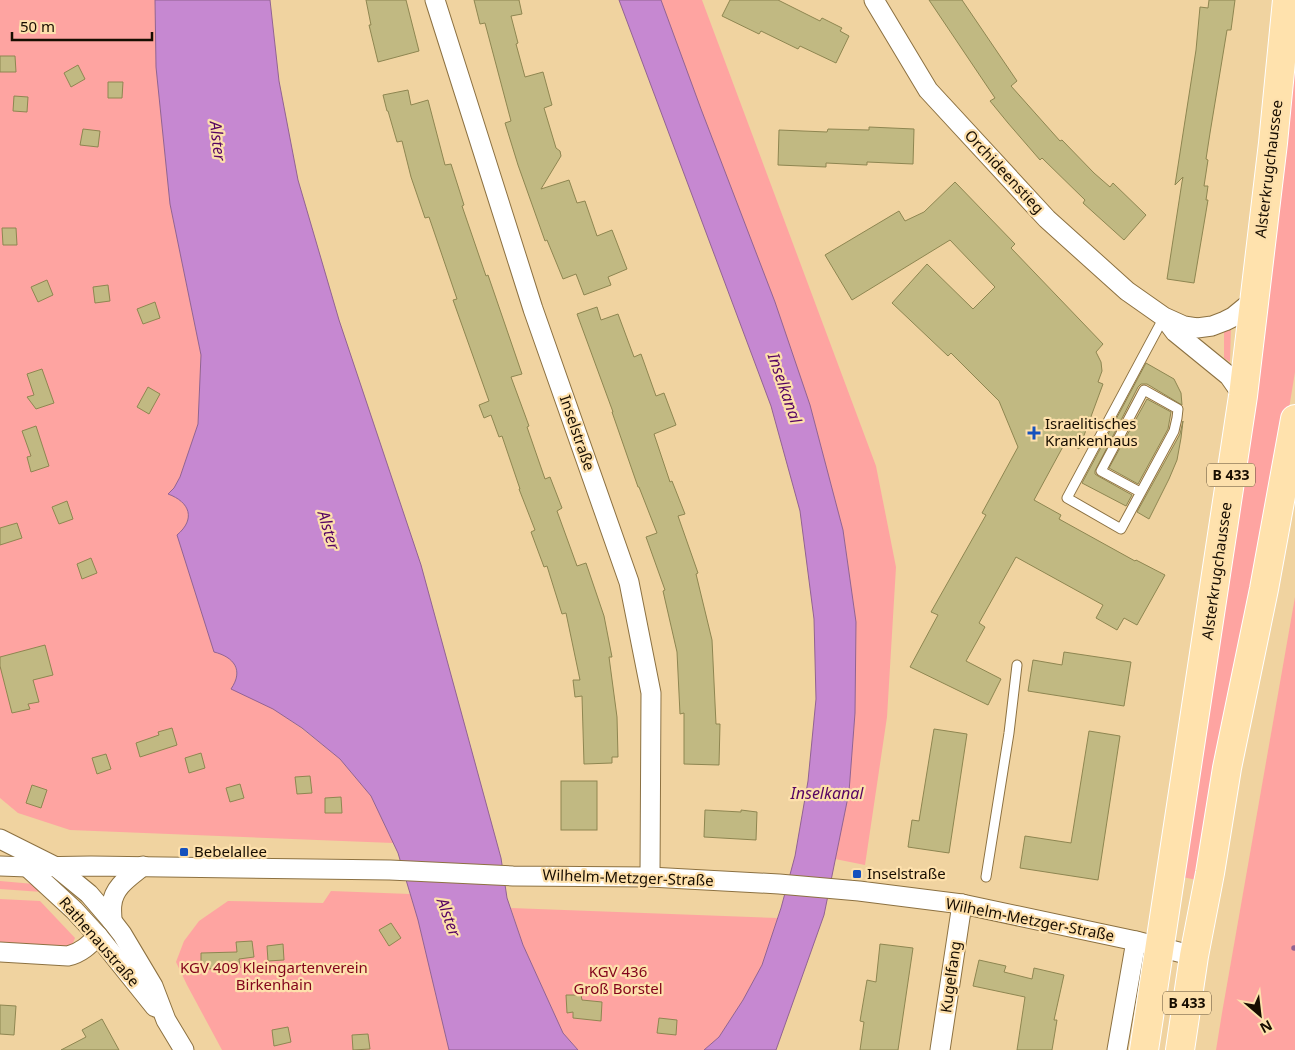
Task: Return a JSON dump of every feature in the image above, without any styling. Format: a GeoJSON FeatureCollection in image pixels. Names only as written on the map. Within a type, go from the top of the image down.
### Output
{"type":"FeatureCollection","features":[{"type":"Feature","properties":{"kind":"main road","name":"Alsterkrugchaussee"},"geometry":{"type":"LineString","coordinates":[[1144,1050],[1148,944],[1243,396],[1273,143],[1287,0]]}},
{"type":"Feature","properties":{"kind":"main road","name":"B 433"},"geometry":{"type":"LineString","coordinates":[[1180,1050],[1226,768],[1264,589],[1295,419]]}},
{"type":"Feature","properties":{"kind":"street","name":"Inselstraße"},"geometry":{"type":"LineString","coordinates":[[435,0],[533,309],[629,582],[651,693],[650,878]]}},
{"type":"Feature","properties":{"kind":"street","name":"Orchideenstieg"},"geometry":{"type":"LineString","coordinates":[[874,0],[928,90],[1047,219],[1128,291],[1164,317],[1184,326],[1197,328],[1217,325],[1233,317],[1255,299]]}},
{"type":"Feature","properties":{"kind":"street","name":"Orchideenstieg"},"geometry":{"type":"LineString","coordinates":[[1164,317],[1175,332],[1229,376],[1243,396]]}},
{"type":"Feature","properties":{"kind":"street","name":"Wilhelm-Metzger-Straße"},"geometry":{"type":"LineString","coordinates":[[0,840],[56,867]]}},
{"type":"Feature","properties":{"kind":"street","name":"Wilhelm-Metzger-Straße"},"geometry":{"type":"LineString","coordinates":[[0,840],[28,867]]}},
{"type":"Feature","properties":{"kind":"street","name":"Wilhelm-Metzger-Straße"},"geometry":{"type":"LineString","coordinates":[[0,866],[390,870],[513,876],[650,878],[779,884],[962,904],[1148,944],[1194,956]]}},
{"type":"Feature","properties":{"kind":"street","name":"Rathenaustraße"},"geometry":{"type":"LineString","coordinates":[[112,920],[112,904],[115,893],[121,884],[143,866]]}},
{"type":"Feature","properties":{"kind":"street","name":"Rathenaustraße"},"geometry":{"type":"LineString","coordinates":[[28,867],[74,910],[98,936],[166,1020],[184,1050]]}},
{"type":"Feature","properties":{"kind":"street","name":"Rathenaustraße"},"geometry":{"type":"LineString","coordinates":[[56,867],[89,894],[112,920],[153,986],[166,1020]]}},
{"type":"Feature","properties":{"kind":"street","name":"Kugelfang"},"geometry":{"type":"LineString","coordinates":[[940,1050],[962,904]]}},
{"type":"Feature","properties":{"kind":"street"},"geometry":{"type":"LineString","coordinates":[[0,952],[75,955],[98,936]]}},
{"type":"Feature","properties":{"kind":"street","name":"Alsterkrugchaussee"},"geometry":{"type":"LineString","coordinates":[[1117,1050],[1148,944]]}},
{"type":"Feature","properties":{"kind":"lane"},"geometry":{"type":"LineString","coordinates":[[1140,492],[1101,470],[1144,390],[1178,409],[1177,418],[1174,430],[1121,529],[1066,498],[1164,317]]}},
{"type":"Feature","properties":{"kind":"lane"},"geometry":{"type":"LineString","coordinates":[[986,877],[1009,733],[1016,665]]}},
{"type":"Feature","properties":{"kind":"green space"},"geometry":{"type":"Polygon","coordinates":[[[0,0],[155,0],[156,67],[170,204],[201,355],[198,424],[180,477],[168,494],[179,500],[187,508],[188,519],[184,529],[223,654],[235,666],[235,683],[301,728],[340,759],[371,796],[393,843],[70,830],[18,813],[0,798],[0,0]]]}},
{"type":"Feature","properties":{"kind":"green space"},"geometry":{"type":"Polygon","coordinates":[[[661,0],[702,0],[876,466],[896,567],[887,717],[865,865],[835,859],[849,792],[855,713],[856,622],[843,530],[810,405],[775,302],[661,0]]]}},
{"type":"Feature","properties":{"kind":"green space"},"geometry":{"type":"Polygon","coordinates":[[[1295,44],[1295,372],[1197,880],[1182,877],[1295,44]]]}},
{"type":"Feature","properties":{"kind":"green space"},"geometry":{"type":"Polygon","coordinates":[[[1231,325],[1230,362],[1224,358],[1224,329],[1231,325]]]}},
{"type":"Feature","properties":{"kind":"green space"},"geometry":{"type":"Polygon","coordinates":[[[1295,597],[1295,1050],[1216,1050],[1222,1013],[1295,597]]]}},
{"type":"Feature","properties":{"kind":"green space"},"geometry":{"type":"Polygon","coordinates":[[[0,881],[34,884],[42,892],[0,889],[0,881]]]}},
{"type":"Feature","properties":{"kind":"green space","name":"KGV 409 Kleingartenverein Birkenhain"},"geometry":{"type":"Polygon","coordinates":[[[331,891],[410,894],[449,1050],[222,1050],[176,962],[184,941],[199,921],[228,901],[323,903],[331,891]]]}},
{"type":"Feature","properties":{"kind":"green space"},"geometry":{"type":"Polygon","coordinates":[[[0,899],[40,901],[75,938],[73,943],[67,947],[0,945],[0,899]]]}},
{"type":"Feature","properties":{"kind":"green space","name":"KGV 436 Groß Borstel"},"geometry":{"type":"Polygon","coordinates":[[[511,908],[778,918],[762,965],[743,1000],[719,1037],[704,1050],[578,1050],[563,1033],[523,945],[511,908]]]}},
{"type":"Feature","properties":{"kind":"water","name":"Alster"},"geometry":{"type":"Polygon","coordinates":[[[155,0],[270,0],[279,81],[298,180],[339,320],[421,565],[501,858],[507,898],[523,945],[563,1033],[578,1050],[449,1050],[418,920],[398,853],[371,796],[340,759],[302,728],[273,709],[231,689],[237,676],[235,665],[227,657],[214,652],[177,535],[187,523],[188,512],[186,506],[168,494],[180,477],[198,424],[201,355],[170,204],[156,67],[155,0]]]}},
{"type":"Feature","properties":{"kind":"water","name":"Inselkanal"},"geometry":{"type":"Polygon","coordinates":[[[619,0],[661,0],[775,302],[810,405],[843,530],[856,622],[855,713],[849,792],[824,915],[776,1050],[704,1050],[719,1037],[743,1000],[762,965],[781,908],[795,856],[808,781],[816,699],[814,619],[800,511],[771,406],[619,0]]]}},
{"type":"Feature","properties":{"kind":"building"},"geometry":{"type":"Polygon","coordinates":[[[366,0],[406,0],[419,51],[378,62],[369,25],[371,25],[366,0]]]}},
{"type":"Feature","properties":{"kind":"building"},"geometry":{"type":"Polygon","coordinates":[[[474,0],[519,0],[522,14],[511,16],[518,43],[516,44],[525,77],[543,72],[552,105],[544,108],[556,148],[560,151],[561,156],[541,189],[569,180],[577,203],[585,201],[597,236],[612,230],[627,269],[608,277],[611,285],[584,295],[576,274],[563,279],[547,240],[545,241],[518,165],[505,123],[511,121],[485,23],[480,24],[474,0]]]}},
{"type":"Feature","properties":{"kind":"building"},"geometry":{"type":"Polygon","coordinates":[[[730,0],[778,0],[820,21],[822,18],[842,28],[840,31],[849,36],[836,63],[800,46],[798,49],[761,31],[759,34],[722,16],[730,0]]]}},
{"type":"Feature","properties":{"kind":"building"},"geometry":{"type":"Polygon","coordinates":[[[929,0],[962,0],[1017,81],[1011,86],[1060,141],[1062,140],[1110,187],[1113,183],[1146,215],[1124,240],[1083,203],[1085,200],[1042,158],[1040,160],[990,101],[995,98],[929,0]]]}},
{"type":"Feature","properties":{"kind":"building"},"geometry":{"type":"Polygon","coordinates":[[[1209,0],[1235,0],[1231,30],[1227,30],[1206,159],[1208,160],[1204,186],[1208,186],[1206,200],[1208,200],[1194,283],[1167,279],[1183,177],[1175,185],[1196,50],[1200,7],[1208,8],[1209,0]]]}},
{"type":"Feature","properties":{"kind":"building"},"geometry":{"type":"Polygon","coordinates":[[[0,56],[15,56],[16,72],[0,72],[0,56]]]}},
{"type":"Feature","properties":{"kind":"building"},"geometry":{"type":"Polygon","coordinates":[[[78,65],[85,79],[71,87],[64,73],[78,65]]]}},
{"type":"Feature","properties":{"kind":"building"},"geometry":{"type":"Polygon","coordinates":[[[108,82],[123,82],[122,98],[108,98],[108,82]]]}},
{"type":"Feature","properties":{"kind":"building"},"geometry":{"type":"Polygon","coordinates":[[[408,90],[411,105],[428,100],[445,165],[451,164],[464,205],[462,206],[522,374],[511,377],[529,426],[527,427],[545,479],[550,477],[562,508],[557,511],[577,566],[586,563],[604,616],[612,657],[609,657],[617,717],[618,757],[612,757],[612,763],[584,764],[582,696],[575,697],[573,680],[580,680],[566,613],[562,614],[547,566],[544,567],[531,532],[535,530],[519,489],[502,436],[499,437],[491,415],[484,418],[479,405],[489,401],[453,300],[457,299],[429,217],[425,218],[411,177],[402,141],[397,142],[387,111],[383,95],[408,90]]]}},
{"type":"Feature","properties":{"kind":"building"},"geometry":{"type":"Polygon","coordinates":[[[14,96],[28,97],[27,112],[13,111],[14,96]]]}},
{"type":"Feature","properties":{"kind":"building"},"geometry":{"type":"Polygon","coordinates":[[[869,127],[914,129],[913,164],[867,162],[867,165],[826,163],[826,167],[778,165],[779,130],[827,132],[828,129],[869,130],[869,127]]]}},
{"type":"Feature","properties":{"kind":"building"},"geometry":{"type":"Polygon","coordinates":[[[83,129],[100,131],[98,147],[80,145],[83,129]]]}},
{"type":"Feature","properties":{"kind":"building"},"geometry":{"type":"Polygon","coordinates":[[[955,182],[1015,244],[1011,248],[1103,344],[1096,352],[1101,362],[1102,371],[1098,382],[1103,384],[1079,449],[1066,441],[1034,500],[1061,515],[1059,519],[1135,561],[1165,575],[1137,625],[1124,618],[1117,630],[1096,618],[1103,605],[1016,557],[979,623],[985,627],[966,661],[1001,679],[988,705],[910,667],[938,615],[931,612],[986,515],[982,513],[1018,447],[999,401],[951,353],[948,356],[892,303],[927,264],[973,309],[995,287],[950,240],[852,300],[825,255],[899,211],[905,221],[924,212],[955,182]]]}},
{"type":"Feature","properties":{"kind":"building"},"geometry":{"type":"Polygon","coordinates":[[[2,228],[16,228],[17,245],[3,245],[2,228]]]}},
{"type":"Feature","properties":{"kind":"building"},"geometry":{"type":"Polygon","coordinates":[[[47,280],[53,295],[38,302],[31,287],[47,280]]]}},
{"type":"Feature","properties":{"kind":"building"},"geometry":{"type":"Polygon","coordinates":[[[108,285],[110,301],[95,303],[93,287],[108,285]]]}},
{"type":"Feature","properties":{"kind":"building"},"geometry":{"type":"Polygon","coordinates":[[[155,302],[160,318],[143,324],[137,309],[155,302]]]}},
{"type":"Feature","properties":{"kind":"building"},"geometry":{"type":"Polygon","coordinates":[[[597,307],[601,320],[618,314],[634,357],[641,354],[656,396],[664,393],[676,425],[654,434],[670,482],[672,481],[685,514],[678,516],[698,573],[696,574],[712,640],[716,724],[720,724],[719,765],[684,764],[684,713],[680,714],[677,652],[663,591],[665,590],[646,537],[657,533],[638,487],[577,314],[597,307]]]}},
{"type":"Feature","properties":{"kind":"building"},"geometry":{"type":"Polygon","coordinates":[[[1146,363],[1174,379],[1181,393],[1182,405],[1147,384],[1141,384],[1138,387],[1095,471],[1095,474],[1098,476],[1132,495],[1126,506],[1082,483],[1146,363]]]}},
{"type":"Feature","properties":{"kind":"building"},"geometry":{"type":"Polygon","coordinates":[[[42,369],[54,403],[36,409],[27,397],[34,395],[27,374],[42,369]]]}},
{"type":"Feature","properties":{"kind":"building"},"geometry":{"type":"Polygon","coordinates":[[[148,387],[160,394],[149,414],[137,407],[148,387]]]}},
{"type":"Feature","properties":{"kind":"building"},"geometry":{"type":"Polygon","coordinates":[[[1147,399],[1171,412],[1168,429],[1138,484],[1109,468],[1147,399]]]}},
{"type":"Feature","properties":{"kind":"building"},"geometry":{"type":"Polygon","coordinates":[[[1183,421],[1177,460],[1149,519],[1137,512],[1180,434],[1183,421]]]}},
{"type":"Feature","properties":{"kind":"building"},"geometry":{"type":"Polygon","coordinates":[[[36,426],[49,466],[31,472],[27,457],[31,456],[22,431],[36,426]]]}},
{"type":"Feature","properties":{"kind":"building"},"geometry":{"type":"Polygon","coordinates":[[[67,501],[73,519],[59,524],[52,507],[67,501]]]}},
{"type":"Feature","properties":{"kind":"building"},"geometry":{"type":"Polygon","coordinates":[[[17,523],[22,538],[0,545],[0,528],[17,523]]]}},
{"type":"Feature","properties":{"kind":"building"},"geometry":{"type":"Polygon","coordinates":[[[91,558],[97,573],[82,579],[77,564],[91,558]]]}},
{"type":"Feature","properties":{"kind":"building"},"geometry":{"type":"Polygon","coordinates":[[[45,645],[53,675],[33,680],[39,702],[28,704],[30,709],[12,713],[0,666],[0,657],[45,645]]]}},
{"type":"Feature","properties":{"kind":"building"},"geometry":{"type":"Polygon","coordinates":[[[1064,652],[1131,662],[1124,706],[1028,691],[1033,660],[1062,665],[1064,652]]]}},
{"type":"Feature","properties":{"kind":"building"},"geometry":{"type":"Polygon","coordinates":[[[172,728],[177,745],[140,757],[136,743],[159,735],[158,732],[172,728]]]}},
{"type":"Feature","properties":{"kind":"building"},"geometry":{"type":"Polygon","coordinates":[[[934,729],[967,734],[949,853],[908,847],[912,820],[919,821],[934,729]]]}},
{"type":"Feature","properties":{"kind":"building"},"geometry":{"type":"Polygon","coordinates":[[[1089,731],[1120,736],[1098,880],[1020,868],[1025,836],[1071,843],[1089,731]]]}},
{"type":"Feature","properties":{"kind":"building"},"geometry":{"type":"Polygon","coordinates":[[[201,753],[205,768],[189,773],[185,758],[201,753]]]}},
{"type":"Feature","properties":{"kind":"building"},"geometry":{"type":"Polygon","coordinates":[[[106,754],[111,769],[97,774],[92,758],[106,754]]]}},
{"type":"Feature","properties":{"kind":"building"},"geometry":{"type":"Polygon","coordinates":[[[310,776],[312,793],[297,794],[295,777],[310,776]]]}},
{"type":"Feature","properties":{"kind":"building"},"geometry":{"type":"Polygon","coordinates":[[[561,781],[597,781],[597,830],[561,830],[561,781]]]}},
{"type":"Feature","properties":{"kind":"building"},"geometry":{"type":"Polygon","coordinates":[[[240,784],[244,798],[230,802],[226,788],[240,784]]]}},
{"type":"Feature","properties":{"kind":"building"},"geometry":{"type":"Polygon","coordinates":[[[32,785],[47,790],[41,808],[26,803],[32,785]]]}},
{"type":"Feature","properties":{"kind":"building"},"geometry":{"type":"Polygon","coordinates":[[[341,797],[342,813],[325,813],[325,798],[341,797]]]}},
{"type":"Feature","properties":{"kind":"building"},"geometry":{"type":"Polygon","coordinates":[[[705,810],[757,812],[756,840],[704,837],[705,810]]]}},
{"type":"Feature","properties":{"kind":"building"},"geometry":{"type":"Polygon","coordinates":[[[391,923],[401,938],[389,946],[379,930],[391,923]]]}},
{"type":"Feature","properties":{"kind":"building"},"geometry":{"type":"Polygon","coordinates":[[[252,941],[254,957],[239,959],[240,968],[201,969],[201,953],[237,952],[236,942],[252,941]]]}},
{"type":"Feature","properties":{"kind":"building"},"geometry":{"type":"Polygon","coordinates":[[[283,944],[284,960],[268,961],[267,946],[283,944]]]}},
{"type":"Feature","properties":{"kind":"building"},"geometry":{"type":"Polygon","coordinates":[[[880,944],[913,948],[898,1050],[860,1050],[864,1022],[860,1021],[867,980],[876,982],[880,944]]]}},
{"type":"Feature","properties":{"kind":"building"},"geometry":{"type":"Polygon","coordinates":[[[979,960],[1006,966],[1004,972],[1032,979],[1034,968],[1064,975],[1054,1020],[1057,1020],[1052,1050],[1017,1050],[1025,997],[973,986],[979,960]]]}},
{"type":"Feature","properties":{"kind":"building"},"geometry":{"type":"Polygon","coordinates":[[[566,995],[581,995],[582,1000],[602,1002],[601,1021],[573,1018],[573,1012],[567,1013],[566,995]]]}},
{"type":"Feature","properties":{"kind":"building"},"geometry":{"type":"Polygon","coordinates":[[[0,1005],[16,1006],[14,1035],[0,1034],[0,1005]]]}},
{"type":"Feature","properties":{"kind":"building"},"geometry":{"type":"Polygon","coordinates":[[[659,1018],[677,1020],[676,1035],[657,1033],[659,1018]]]}},
{"type":"Feature","properties":{"kind":"building"},"geometry":{"type":"Polygon","coordinates":[[[102,1019],[119,1050],[61,1050],[86,1037],[82,1030],[102,1019]]]}},
{"type":"Feature","properties":{"kind":"building"},"geometry":{"type":"Polygon","coordinates":[[[288,1027],[291,1042],[274,1046],[272,1030],[288,1027]]]}},
{"type":"Feature","properties":{"kind":"building"},"geometry":{"type":"Polygon","coordinates":[[[368,1034],[370,1049],[353,1050],[352,1035],[368,1034]]]}},
{"type":"Feature","properties":{"kind":"place","name":"Israelitisches Krankenhaus"},"geometry":{"type":"Point","coordinates":[1034,433]}},
{"type":"Feature","properties":{"kind":"place","name":"Bebelallee"},"geometry":{"type":"Point","coordinates":[184,852]}},
{"type":"Feature","properties":{"kind":"place","name":"Inselstraße"},"geometry":{"type":"Point","coordinates":[857,874]}}]}
